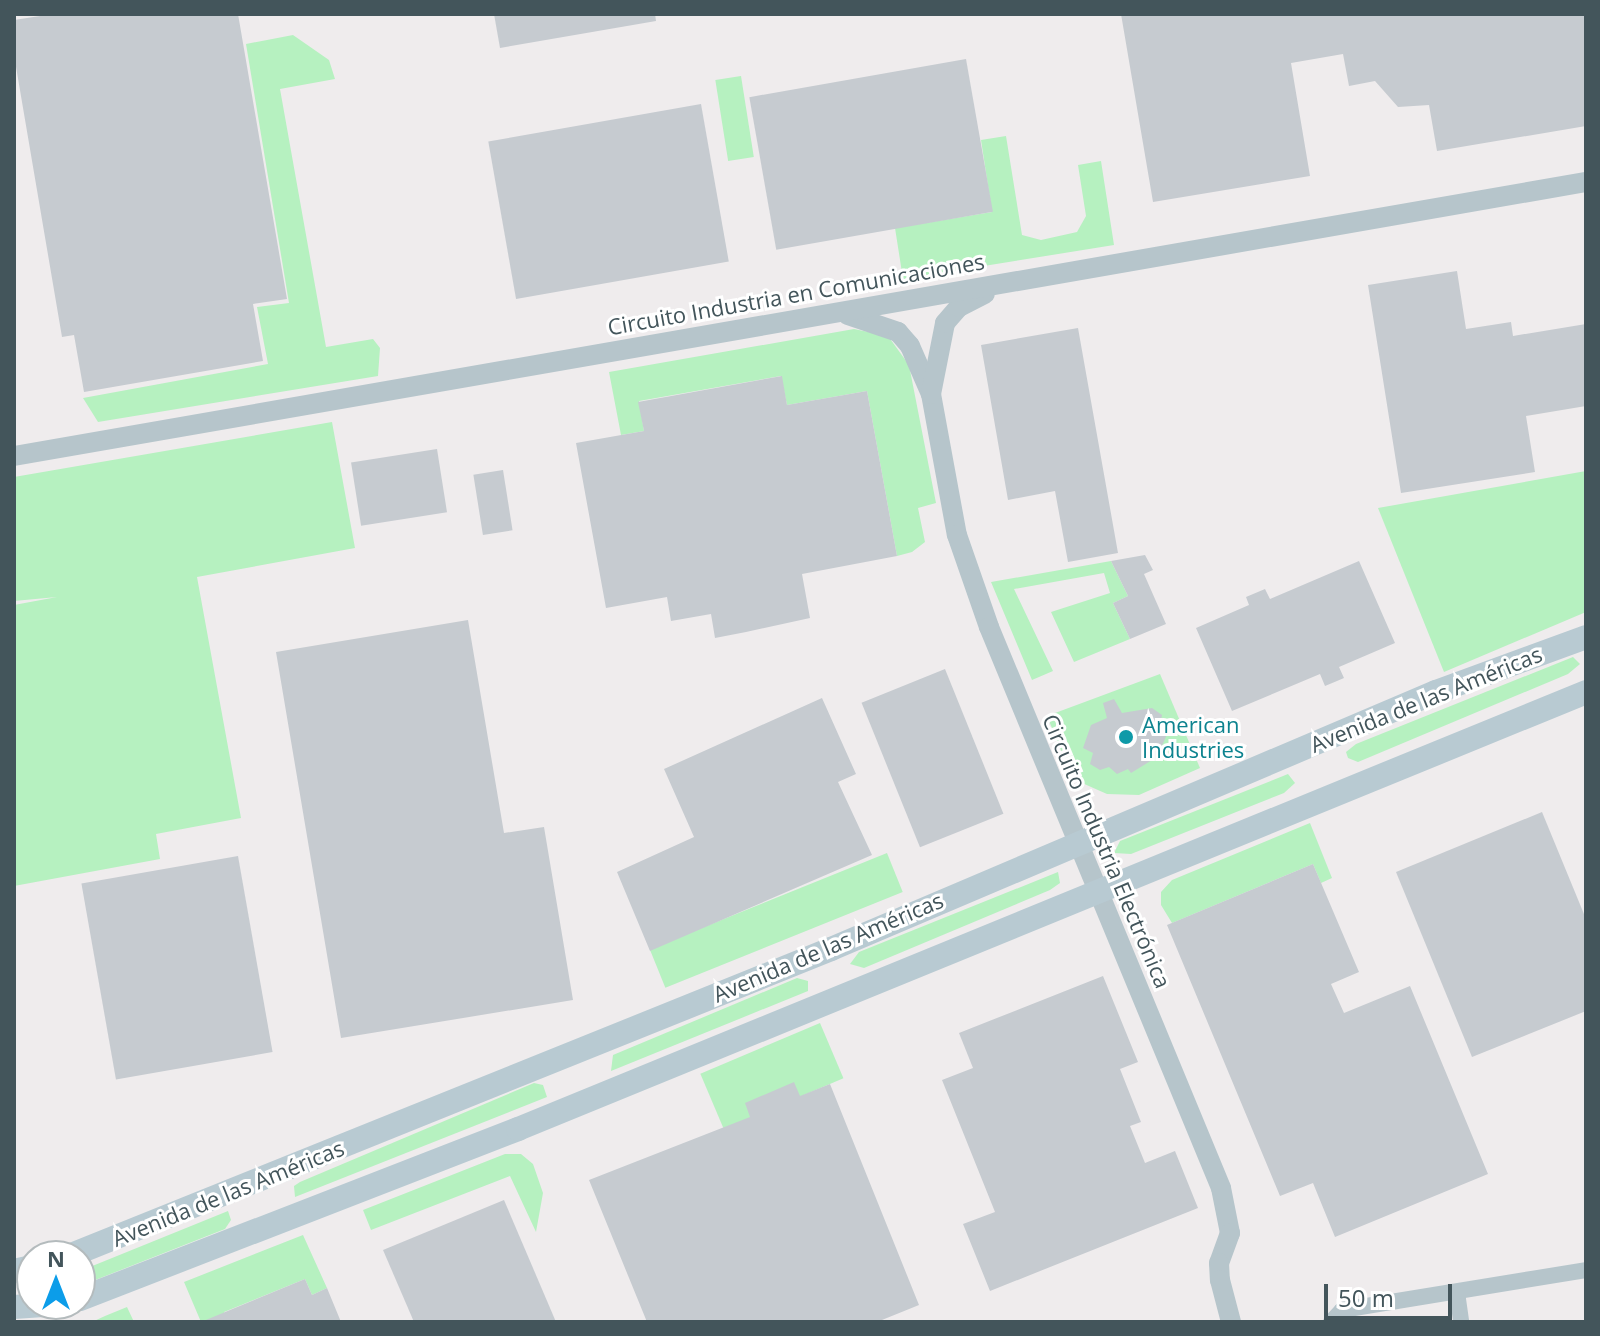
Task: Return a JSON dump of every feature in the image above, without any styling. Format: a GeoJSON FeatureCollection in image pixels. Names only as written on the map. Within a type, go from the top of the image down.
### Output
{"type":"FeatureCollection","features":[{"type":"Feature","properties":{"kind":"main road","name":"Avenida de las Américas"},"geometry":{"type":"LineString","coordinates":[[96,1245],[831,949],[1077,841],[1436,692],[1586,637]]}},
{"type":"Feature","properties":{"kind":"main road","name":"Avenida de las Américas"},"geometry":{"type":"LineString","coordinates":[[96,1293],[1099,893],[1586,692]]}},
{"type":"Feature","properties":{"kind":"main road"},"geometry":{"type":"LineString","coordinates":[[250,1185],[268,1226]]}},
{"type":"Feature","properties":{"kind":"street","name":"Circuito Industria en Comunicaciones"},"geometry":{"type":"LineString","coordinates":[[14,456],[1586,182]]}},
{"type":"Feature","properties":{"kind":"street","name":"Circuito Industria Electrónica"},"geometry":{"type":"LineString","coordinates":[[931,394],[945,323],[967,301],[1022,280]]}},
{"type":"Feature","properties":{"kind":"street","name":"Circuito Industria Electrónica"},"geometry":{"type":"LineString","coordinates":[[832,313],[869,319],[898,332],[910,346],[931,394],[957,535],[1077,841],[1221,1188],[1230,1233],[1219,1263],[1220,1280],[1231,1322]]}},
{"type":"Feature","properties":{"kind":"street"},"geometry":{"type":"LineString","coordinates":[[1336,1316],[1586,1270]]}},
{"type":"Feature","properties":{"kind":"street"},"geometry":{"type":"LineString","coordinates":[[1457,1292],[1461,1322]]}},
{"type":"Feature","properties":{"kind":"green space"},"geometry":{"type":"Polygon","coordinates":[[[293,35],[329,60],[335,79],[280,89],[326,347],[373,339],[380,348],[378,376],[98,422],[83,398],[268,364],[257,307],[289,303],[246,44],[293,35]]]}},
{"type":"Feature","properties":{"kind":"green space"},"geometry":{"type":"Polygon","coordinates":[[[741,76],[754,157],[728,161],[715,80],[741,76]]]}},
{"type":"Feature","properties":{"kind":"green space"},"geometry":{"type":"Polygon","coordinates":[[[1006,136],[1022,235],[1041,240],[1077,232],[1086,216],[1078,165],[1101,161],[1114,245],[903,279],[895,228],[992,212],[981,140],[1006,136]]]}},
{"type":"Feature","properties":{"kind":"green space"},"geometry":{"type":"Polygon","coordinates":[[[854,329],[888,336],[909,365],[936,503],[918,508],[925,542],[912,552],[897,556],[867,391],[787,405],[781,376],[639,401],[644,431],[621,435],[609,372],[854,329]]]}},
{"type":"Feature","properties":{"kind":"green space"},"geometry":{"type":"Polygon","coordinates":[[[332,422],[355,548],[197,577],[241,818],[156,834],[160,859],[14,886],[14,605],[57,597],[14,601],[14,477],[332,422]]]}},
{"type":"Feature","properties":{"kind":"green space"},"geometry":{"type":"Polygon","coordinates":[[[1586,471],[1586,612],[1444,672],[1378,508],[1586,471]]]}},
{"type":"Feature","properties":{"kind":"green space"},"geometry":{"type":"Polygon","coordinates":[[[1111,561],[1128,596],[1113,603],[1130,639],[1074,662],[1051,612],[1110,593],[1104,573],[1014,589],[1053,671],[1032,680],[991,582],[1111,561]]]}},
{"type":"Feature","properties":{"kind":"green space"},"geometry":{"type":"Polygon","coordinates":[[[1573,657],[1580,664],[1568,674],[1358,762],[1348,758],[1346,752],[1356,744],[1573,657]]]}},
{"type":"Feature","properties":{"kind":"green space"},"geometry":{"type":"Polygon","coordinates":[[[1160,674],[1200,768],[1139,795],[1107,794],[1073,779],[1047,716],[1160,674]]]}},
{"type":"Feature","properties":{"kind":"green space"},"geometry":{"type":"Polygon","coordinates":[[[1288,774],[1295,783],[1284,793],[1131,854],[1114,853],[1120,841],[1288,774]]]}},
{"type":"Feature","properties":{"kind":"green space"},"geometry":{"type":"Polygon","coordinates":[[[1310,823],[1332,878],[1321,883],[1313,864],[1172,923],[1161,905],[1161,892],[1172,880],[1310,823]]]}},
{"type":"Feature","properties":{"kind":"green space"},"geometry":{"type":"Polygon","coordinates":[[[887,853],[903,892],[665,988],[650,949],[887,853]]]}},
{"type":"Feature","properties":{"kind":"green space"},"geometry":{"type":"Polygon","coordinates":[[[1058,872],[1060,883],[1050,890],[864,968],[850,964],[859,952],[1058,872]]]}},
{"type":"Feature","properties":{"kind":"green space"},"geometry":{"type":"Polygon","coordinates":[[[797,978],[808,981],[808,991],[611,1071],[613,1055],[797,978]]]}},
{"type":"Feature","properties":{"kind":"green space"},"geometry":{"type":"Polygon","coordinates":[[[820,1023],[843,1078],[724,1129],[700,1074],[820,1023]]]}},
{"type":"Feature","properties":{"kind":"green space"},"geometry":{"type":"Polygon","coordinates":[[[534,1083],[543,1085],[547,1097],[295,1197],[294,1186],[300,1182],[534,1083]]]}},
{"type":"Feature","properties":{"kind":"green space"},"geometry":{"type":"Polygon","coordinates":[[[505,1154],[521,1154],[533,1164],[543,1193],[536,1232],[510,1176],[371,1230],[363,1210],[505,1154]]]}},
{"type":"Feature","properties":{"kind":"green space"},"geometry":{"type":"Polygon","coordinates":[[[228,1211],[231,1220],[225,1229],[96,1280],[96,1265],[228,1211]]]}},
{"type":"Feature","properties":{"kind":"green space"},"geometry":{"type":"Polygon","coordinates":[[[303,1235],[327,1288],[312,1295],[305,1279],[224,1312],[227,1322],[201,1322],[184,1282],[303,1235]]]}},
{"type":"Feature","properties":{"kind":"green space"},"geometry":{"type":"Polygon","coordinates":[[[127,1307],[134,1322],[92,1322],[105,1316],[127,1307]]]}},
{"type":"Feature","properties":{"kind":"building"},"geometry":{"type":"Polygon","coordinates":[[[53,14],[238,14],[287,299],[253,304],[263,361],[84,392],[74,335],[62,337],[14,55],[14,20],[53,14]]]}},
{"type":"Feature","properties":{"kind":"building"},"geometry":{"type":"Polygon","coordinates":[[[494,14],[655,14],[656,21],[500,48],[494,14]]]}},
{"type":"Feature","properties":{"kind":"building"},"geometry":{"type":"Polygon","coordinates":[[[1121,14],[1586,14],[1586,126],[1437,151],[1429,105],[1398,107],[1375,81],[1349,86],[1343,54],[1291,63],[1310,176],[1153,202],[1121,14]]]}},
{"type":"Feature","properties":{"kind":"building"},"geometry":{"type":"Polygon","coordinates":[[[966,59],[993,212],[776,250],[749,97],[966,59]]]}},
{"type":"Feature","properties":{"kind":"building"},"geometry":{"type":"Polygon","coordinates":[[[701,104],[729,262],[516,299],[488,142],[701,104]]]}},
{"type":"Feature","properties":{"kind":"building"},"geometry":{"type":"Polygon","coordinates":[[[1457,271],[1466,329],[1511,322],[1513,336],[1586,324],[1586,406],[1526,416],[1535,472],[1401,493],[1368,285],[1457,271]]]}},
{"type":"Feature","properties":{"kind":"building"},"geometry":{"type":"Polygon","coordinates":[[[1078,328],[1118,553],[1068,562],[1055,491],[1008,500],[981,345],[1078,328]]]}},
{"type":"Feature","properties":{"kind":"building"},"geometry":{"type":"Polygon","coordinates":[[[782,376],[787,405],[867,391],[897,556],[802,574],[810,618],[715,638],[711,614],[671,621],[667,597],[606,608],[576,443],[644,431],[638,402],[782,376]]]}},
{"type":"Feature","properties":{"kind":"building"},"geometry":{"type":"Polygon","coordinates":[[[437,449],[447,512],[361,526],[351,463],[437,449]]]}},
{"type":"Feature","properties":{"kind":"building"},"geometry":{"type":"Polygon","coordinates":[[[503,470],[513,530],[483,535],[473,475],[503,470]]]}},
{"type":"Feature","properties":{"kind":"building"},"geometry":{"type":"Polygon","coordinates":[[[1145,555],[1153,570],[1144,574],[1166,624],[1130,639],[1113,603],[1128,596],[1111,561],[1145,555]]]}},
{"type":"Feature","properties":{"kind":"building"},"geometry":{"type":"Polygon","coordinates":[[[1359,561],[1395,643],[1339,667],[1344,678],[1337,681],[1325,686],[1320,674],[1232,711],[1196,628],[1249,605],[1246,597],[1265,589],[1270,599],[1359,561]]]}},
{"type":"Feature","properties":{"kind":"building"},"geometry":{"type":"Polygon","coordinates":[[[468,620],[504,833],[544,827],[573,1000],[341,1038],[276,652],[468,620]]]}},
{"type":"Feature","properties":{"kind":"building"},"geometry":{"type":"Polygon","coordinates":[[[945,669],[1003,814],[920,847],[862,703],[945,669]]]}},
{"type":"Feature","properties":{"kind":"building"},"geometry":{"type":"Polygon","coordinates":[[[822,698],[856,774],[838,782],[872,855],[650,951],[617,872],[694,837],[664,769],[822,698]]]}},
{"type":"Feature","properties":{"kind":"building","name":"American Industries"},"geometry":{"type":"Polygon","coordinates":[[[1114,699],[1122,713],[1152,708],[1162,715],[1160,726],[1168,732],[1157,757],[1131,773],[1128,769],[1117,774],[1109,767],[1100,770],[1090,764],[1093,753],[1083,748],[1091,725],[1107,718],[1103,703],[1114,699]]]}},
{"type":"Feature","properties":{"kind":"building"},"geometry":{"type":"Polygon","coordinates":[[[1542,812],[1586,919],[1586,1011],[1472,1057],[1396,872],[1542,812]]]}},
{"type":"Feature","properties":{"kind":"building"},"geometry":{"type":"Polygon","coordinates":[[[238,856],[273,1052],[116,1080],[81,884],[238,856]]]}},
{"type":"Feature","properties":{"kind":"building"},"geometry":{"type":"Polygon","coordinates":[[[1313,864],[1359,972],[1331,984],[1344,1013],[1410,986],[1488,1174],[1335,1237],[1313,1183],[1280,1196],[1167,925],[1313,864]]]}},
{"type":"Feature","properties":{"kind":"building"},"geometry":{"type":"Polygon","coordinates":[[[1103,976],[1138,1062],[1120,1069],[1141,1122],[1130,1126],[1145,1163],[1175,1151],[1198,1208],[990,1291],[963,1224],[995,1212],[942,1080],[973,1068],[959,1033],[1103,976]]]}},
{"type":"Feature","properties":{"kind":"building"},"geometry":{"type":"Polygon","coordinates":[[[794,1082],[800,1096],[830,1084],[919,1305],[877,1322],[647,1322],[589,1180],[750,1117],[745,1103],[794,1082]]]}},
{"type":"Feature","properties":{"kind":"building"},"geometry":{"type":"Polygon","coordinates":[[[504,1200],[556,1322],[414,1322],[383,1250],[504,1200]]]}},
{"type":"Feature","properties":{"kind":"building"},"geometry":{"type":"Polygon","coordinates":[[[305,1279],[312,1295],[327,1288],[341,1322],[201,1322],[305,1279]]]}},
{"type":"Feature","properties":{"kind":"place","name":"American Industries"},"geometry":{"type":"Point","coordinates":[1126,737]}}]}
